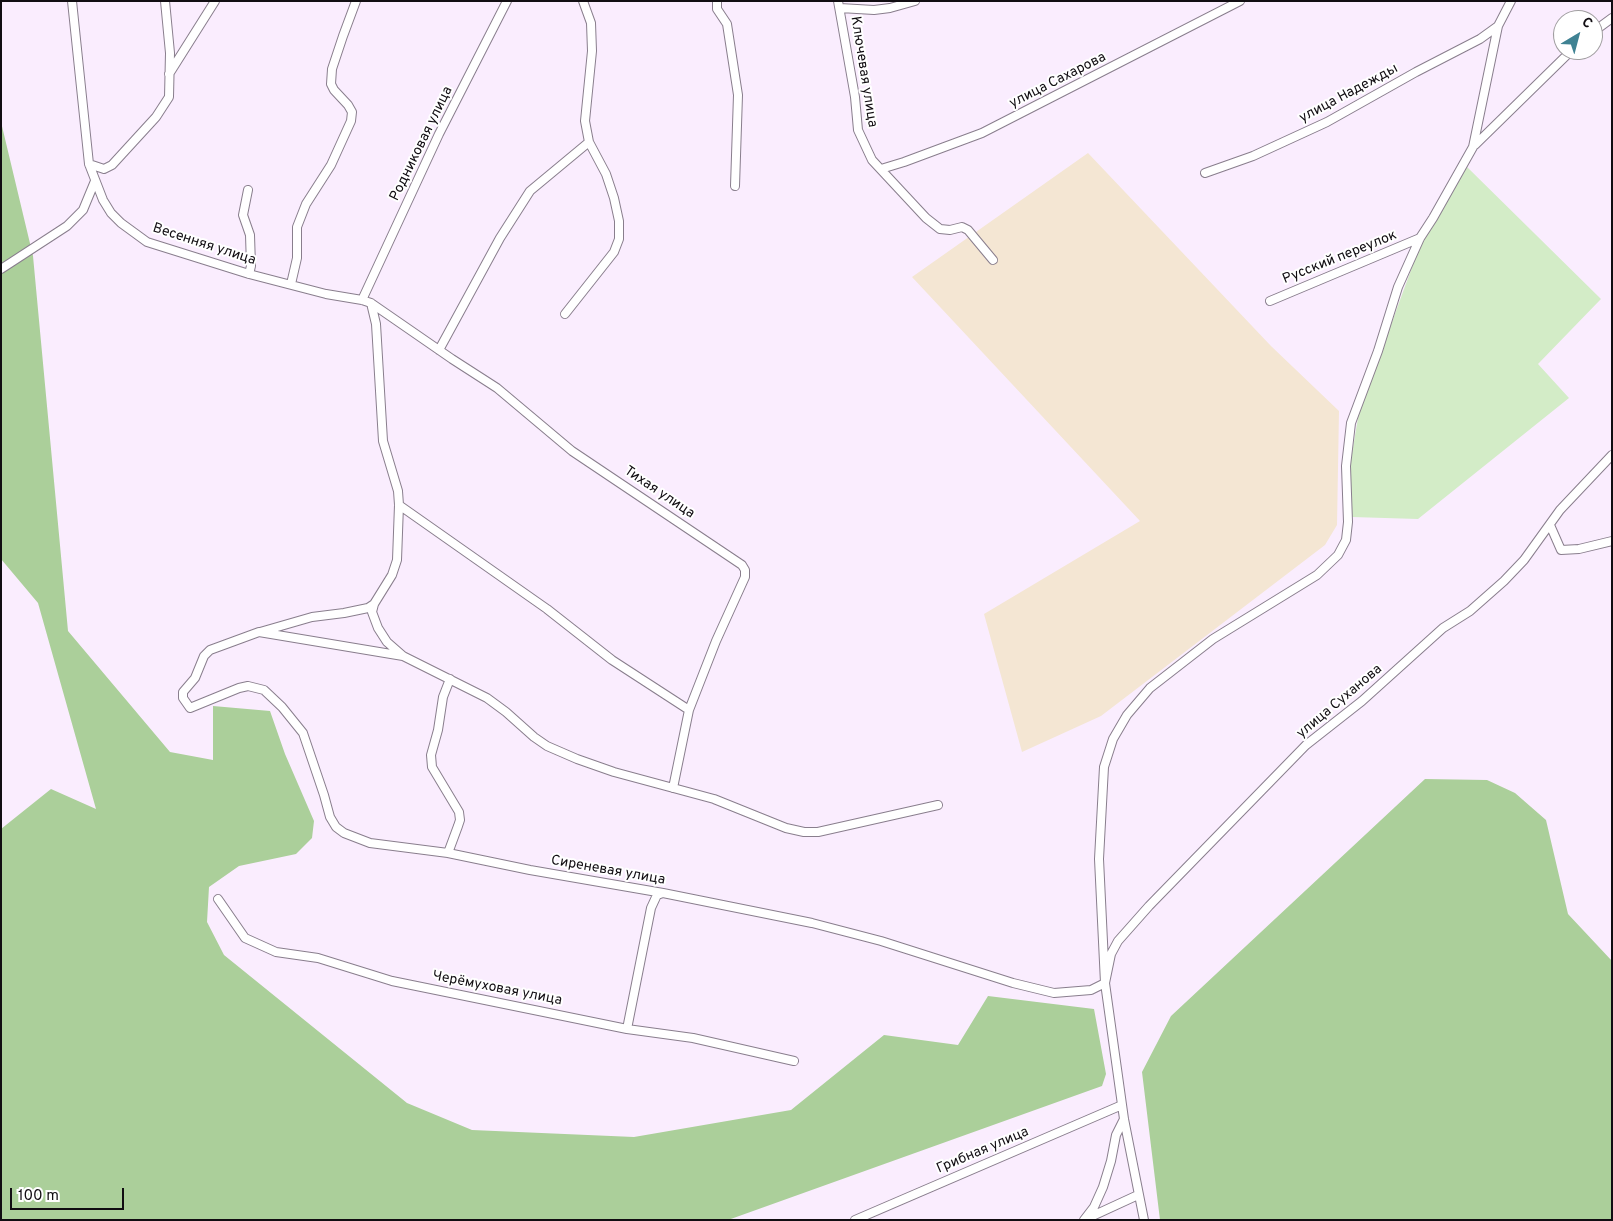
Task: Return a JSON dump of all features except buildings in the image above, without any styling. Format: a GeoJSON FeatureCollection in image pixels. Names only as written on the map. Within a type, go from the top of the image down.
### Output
{"type":"FeatureCollection","features":[{"type":"Feature","properties":{"kind":"street","name":"Весенняя улица"},"geometry":{"type":"LineString","coordinates":[[72,1],[89,164],[103,200],[111,213],[121,223],[148,242],[249,274],[326,294],[370,303]]}},
{"type":"Feature","properties":{"kind":"street"},"geometry":{"type":"LineString","coordinates":[[89,164],[104,169],[112,165],[156,117],[169,97],[170,53],[165,1]]}},
{"type":"Feature","properties":{"kind":"street"},"geometry":{"type":"LineString","coordinates":[[169,74],[215,1]]}},
{"type":"Feature","properties":{"kind":"street"},"geometry":{"type":"LineString","coordinates":[[291,284],[298,258],[297,227],[306,204],[331,164],[351,121],[352,112],[331,84],[332,69],[356,1]]}},
{"type":"Feature","properties":{"kind":"street","name":"Родниковая улица"},"geometry":{"type":"LineString","coordinates":[[362,300],[438,134],[507,1]]}},
{"type":"Feature","properties":{"kind":"street"},"geometry":{"type":"LineString","coordinates":[[565,314],[614,252],[619,238],[614,198],[606,174],[589,142],[585,121],[592,51],[591,23],[582,1]]}},
{"type":"Feature","properties":{"kind":"street"},"geometry":{"type":"LineString","coordinates":[[717,1],[717,8],[727,24],[738,95],[735,186]]}},
{"type":"Feature","properties":{"kind":"street"},"geometry":{"type":"LineString","coordinates":[[839,5],[874,10],[915,1]]}},
{"type":"Feature","properties":{"kind":"street","name":"улица Сахарова"},"geometry":{"type":"LineString","coordinates":[[881,169],[982,133],[1240,1]]}},
{"type":"Feature","properties":{"kind":"street"},"geometry":{"type":"LineString","coordinates":[[1473,147],[1498,26],[1511,1]]}},
{"type":"Feature","properties":{"kind":"street","name":"Ключевая улица"},"geometry":{"type":"LineString","coordinates":[[839,5],[855,97],[858,130],[872,160],[926,218],[940,229],[950,230],[962,227],[968,230],[993,260]]}},
{"type":"Feature","properties":{"kind":"street","name":"улица Надежды"},"geometry":{"type":"LineString","coordinates":[[1205,174],[1253,156],[1327,122],[1480,39],[1498,26]]}},
{"type":"Feature","properties":{"kind":"street"},"geometry":{"type":"LineString","coordinates":[[1144,1220],[1124,1119],[1105,983],[1098,859],[1104,766],[1113,739],[1127,715],[1150,688],[1213,640],[1317,575],[1338,555],[1346,540],[1348,522],[1346,466],[1351,423],[1378,351],[1398,287],[1420,238],[1473,147],[1562,60]]}},
{"type":"Feature","properties":{"kind":"street"},"geometry":{"type":"LineString","coordinates":[[439,350],[500,238],[530,191],[589,142]]}},
{"type":"Feature","properties":{"kind":"street"},"geometry":{"type":"LineString","coordinates":[[1,270],[67,226],[83,210],[95,181]]}},
{"type":"Feature","properties":{"kind":"street"},"geometry":{"type":"LineString","coordinates":[[248,190],[244,215],[250,235],[251,266],[249,274]]}},
{"type":"Feature","properties":{"kind":"street","name":"Русский переулок"},"geometry":{"type":"LineString","coordinates":[[1270,301],[1420,238]]}},
{"type":"Feature","properties":{"kind":"street"},"geometry":{"type":"LineString","coordinates":[[370,303],[377,329],[383,441],[398,491],[399,505],[397,560],[392,575],[374,604],[372,612],[378,628],[387,642],[402,656]]}},
{"type":"Feature","properties":{"kind":"street","name":"Тихая улица"},"geometry":{"type":"LineString","coordinates":[[370,303],[497,388],[572,451],[742,564],[745,570],[745,577],[716,641],[689,710],[673,788]]}},
{"type":"Feature","properties":{"kind":"street","name":"улица Суханова"},"geometry":{"type":"LineString","coordinates":[[1105,983],[1111,954],[1118,941],[1149,906],[1306,745],[1362,701],[1443,628],[1470,611],[1504,581],[1524,560],[1560,510],[1612,455]]}},
{"type":"Feature","properties":{"kind":"street"},"geometry":{"type":"LineString","coordinates":[[399,505],[547,609],[620,665],[689,710]]}},
{"type":"Feature","properties":{"kind":"street"},"geometry":{"type":"LineString","coordinates":[[1550,525],[1561,550],[1579,550],[1612,541]]}},
{"type":"Feature","properties":{"kind":"street"},"geometry":{"type":"LineString","coordinates":[[258,632],[312,617],[368,608],[374,604]]}},
{"type":"Feature","properties":{"kind":"street"},"geometry":{"type":"LineString","coordinates":[[258,632],[402,656],[487,698],[547,746],[614,772],[714,799],[786,828],[804,832],[818,832],[938,805]]}},
{"type":"Feature","properties":{"kind":"street","name":"Сиреневая улица"},"geometry":{"type":"LineString","coordinates":[[258,632],[210,650],[204,656],[195,678],[183,692],[183,698],[190,708],[239,688],[248,686],[264,690],[282,707],[303,733],[330,817],[336,827],[344,833],[370,843],[448,853],[812,923],[881,942],[1013,983],[1054,993],[1091,990],[1105,983]]}},
{"type":"Feature","properties":{"kind":"street"},"geometry":{"type":"LineString","coordinates":[[448,853],[460,820],[459,812],[432,767],[431,755],[438,730],[443,697],[450,679]]}},
{"type":"Feature","properties":{"kind":"street"},"geometry":{"type":"LineString","coordinates":[[628,1029],[651,908],[657,895],[663,893]]}},
{"type":"Feature","properties":{"kind":"street","name":"Черёмуховая улица"},"geometry":{"type":"LineString","coordinates":[[218,899],[244,938],[276,952],[318,958],[392,981],[628,1029],[693,1038],[794,1061]]}},
{"type":"Feature","properties":{"kind":"street","name":"Грибная улица"},"geometry":{"type":"LineString","coordinates":[[855,1220],[1122,1106]]}},
{"type":"Feature","properties":{"kind":"street"},"geometry":{"type":"LineString","coordinates":[[1084,1220],[1094,1207],[1103,1187],[1116,1135],[1124,1119]]}},
{"type":"Feature","properties":{"kind":"street"},"geometry":{"type":"LineString","coordinates":[[1084,1220],[1138,1195]]}},
{"type":"Feature","properties":{"kind":"shaded area"},"geometry":{"type":"Polygon","coordinates":[[[1088,153],[1271,346],[1339,411],[1337,525],[1325,545],[1101,716],[1022,752],[984,614],[1140,521],[912,277],[1088,153]]]}},
{"type":"Feature","properties":{"kind":"green space"},"geometry":{"type":"Polygon","coordinates":[[[1,122],[33,256],[68,631],[170,752],[213,760],[213,706],[270,711],[285,754],[314,821],[312,838],[296,854],[239,866],[209,887],[207,922],[224,955],[407,1103],[472,1130],[634,1137],[791,1110],[884,1035],[958,1045],[988,996],[1094,1009],[1106,1074],[1102,1086],[728,1220],[1,1220],[1,829],[51,789],[96,809],[38,603],[1,559],[1,122]]]}},
{"type":"Feature","properties":{"kind":"green space"},"geometry":{"type":"Polygon","coordinates":[[[1465,165],[1601,299],[1538,364],[1569,398],[1418,519],[1352,517],[1350,465],[1359,412],[1422,240],[1465,165]]]}},
{"type":"Feature","properties":{"kind":"green space"},"geometry":{"type":"Polygon","coordinates":[[[1425,779],[1487,780],[1515,793],[1546,820],[1568,914],[1612,961],[1612,1220],[1160,1220],[1142,1072],[1171,1016],[1425,779]]]}}]}
